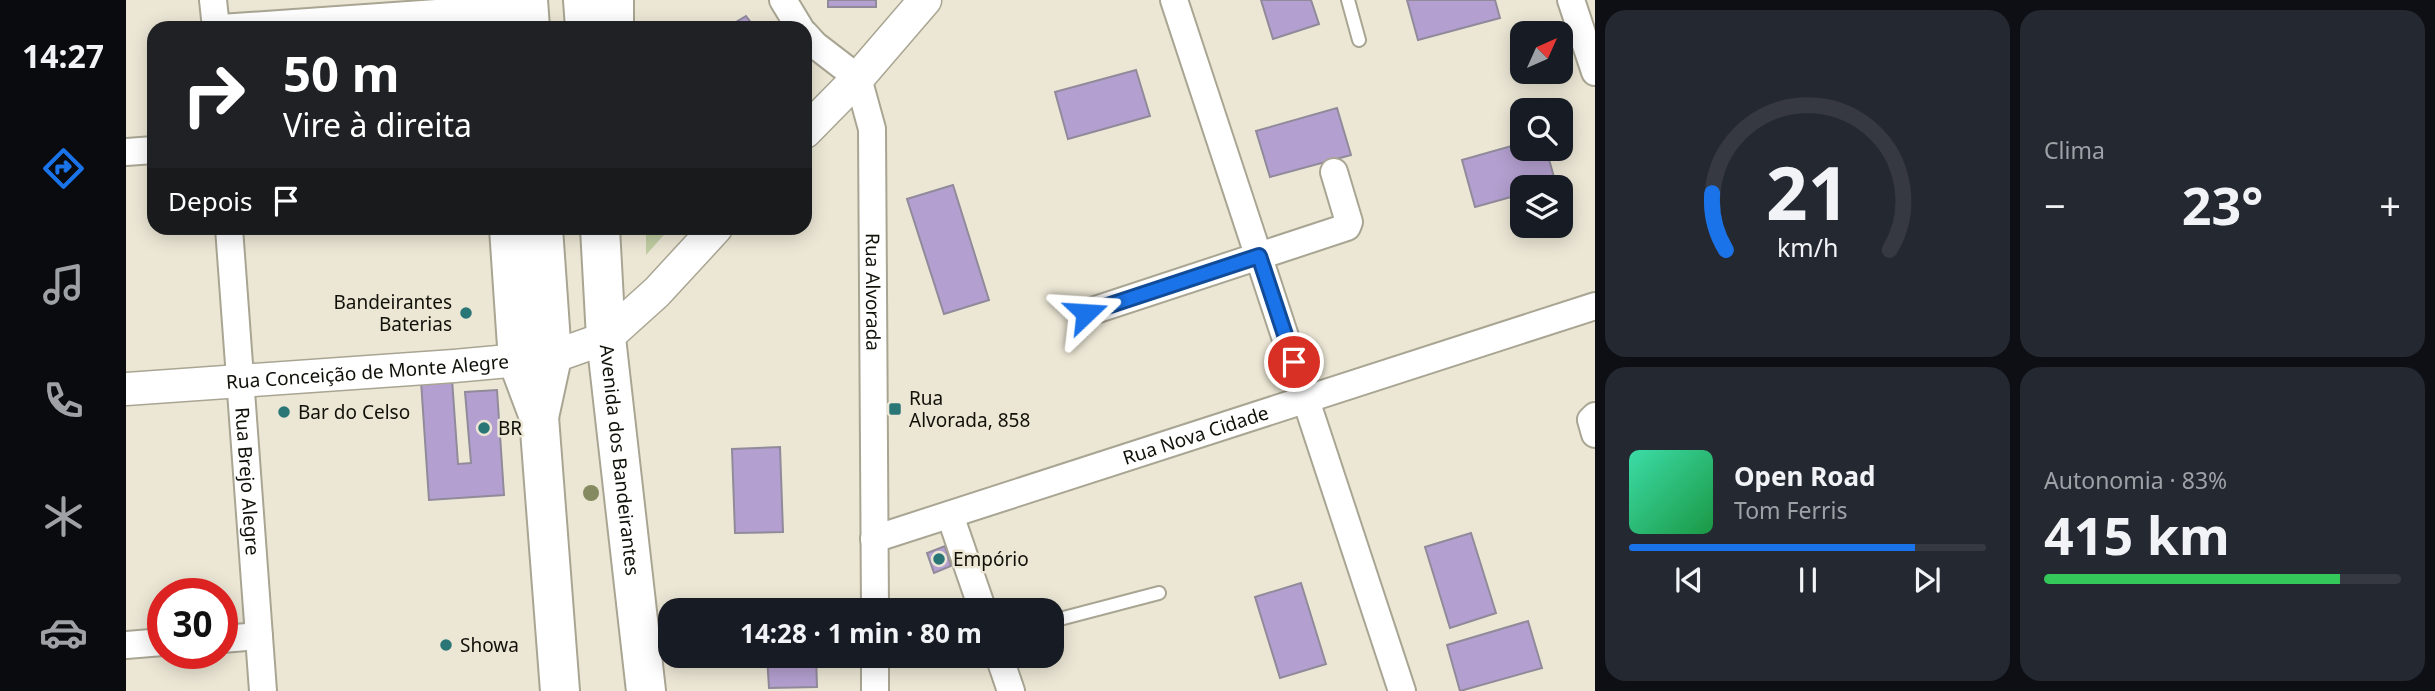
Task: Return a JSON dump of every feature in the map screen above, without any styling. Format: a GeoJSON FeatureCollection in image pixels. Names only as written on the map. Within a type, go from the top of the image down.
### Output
{"type":"FeatureCollection","features":[{"type":"Feature","properties":{"kind":"highway"},"geometry":{"type":"LineString","coordinates":[[583,0],[584,21]]}},
{"type":"Feature","properties":{"kind":"highway"},"geometry":{"type":"LineString","coordinates":[[614,0],[614,21]]}},
{"type":"Feature","properties":{"kind":"highway"},"geometry":{"type":"LineString","coordinates":[[503,9],[520,21]]}},
{"type":"Feature","properties":{"kind":"highway"},"geometry":{"type":"LineString","coordinates":[[510,235],[535,359],[560,691]]}},
{"type":"Feature","properties":{"kind":"highway"},"geometry":{"type":"LineString","coordinates":[[535,359],[543,235]]}},
{"type":"Feature","properties":{"kind":"highway","name":"Avenida dos Bandeirantes"},"geometry":{"type":"LineString","coordinates":[[600,235],[606,338],[646,691]]}},
{"type":"Feature","properties":{"kind":"street"},"geometry":{"type":"LineString","coordinates":[[213,0],[215,21]]}},
{"type":"Feature","properties":{"kind":"street"},"geometry":{"type":"LineString","coordinates":[[783,0],[796,21]]}},
{"type":"Feature","properties":{"kind":"street"},"geometry":{"type":"LineString","coordinates":[[812,125],[858,78],[925,0]]}},
{"type":"Feature","properties":{"kind":"street"},"geometry":{"type":"LineString","coordinates":[[1174,0],[1402,691]]}},
{"type":"Feature","properties":{"kind":"street"},"geometry":{"type":"LineString","coordinates":[[1571,0],[1595,72]]}},
{"type":"Feature","properties":{"kind":"street"},"geometry":{"type":"LineString","coordinates":[[325,21],[503,9]]}},
{"type":"Feature","properties":{"kind":"street"},"geometry":{"type":"LineString","coordinates":[[812,42],[858,78]]}},
{"type":"Feature","properties":{"kind":"street","name":"Rua Alvorada"},"geometry":{"type":"LineString","coordinates":[[858,78],[872,129],[875,598]]}},
{"type":"Feature","properties":{"kind":"street"},"geometry":{"type":"LineString","coordinates":[[126,152],[147,150]]}},
{"type":"Feature","properties":{"kind":"street"},"geometry":{"type":"LineString","coordinates":[[1086,313],[1347,227],[1349,222],[1334,172]]}},
{"type":"Feature","properties":{"kind":"street","name":"Rua Brejo Alegre"},"geometry":{"type":"LineString","coordinates":[[230,235],[263,691]]}},
{"type":"Feature","properties":{"kind":"street"},"geometry":{"type":"LineString","coordinates":[[606,338],[657,292],[710,235]]}},
{"type":"Feature","properties":{"kind":"street","name":"Rua Nova Cidade"},"geometry":{"type":"LineString","coordinates":[[874,539],[1595,306]]}},
{"type":"Feature","properties":{"kind":"street","name":"Rua Conceição de Monte Alegre"},"geometry":{"type":"LineString","coordinates":[[126,389],[535,359],[606,338]]}},
{"type":"Feature","properties":{"kind":"street"},"geometry":{"type":"LineString","coordinates":[[1595,416],[1591,421],[1595,434]]}},
{"type":"Feature","properties":{"kind":"street"},"geometry":{"type":"LineString","coordinates":[[950,515],[979,598]]}},
{"type":"Feature","properties":{"kind":"street"},"geometry":{"type":"LineString","coordinates":[[238,638],[259,636]]}},
{"type":"Feature","properties":{"kind":"street"},"geometry":{"type":"LineString","coordinates":[[126,645],[147,643]]}},
{"type":"Feature","properties":{"kind":"street"},"geometry":{"type":"LineString","coordinates":[[875,668],[875,691]]}},
{"type":"Feature","properties":{"kind":"street"},"geometry":{"type":"LineString","coordinates":[[1003,668],[1011,691]]}},
{"type":"Feature","properties":{"kind":"lane"},"geometry":{"type":"LineString","coordinates":[[1348,0],[1359,40]]}},
{"type":"Feature","properties":{"kind":"lane"},"geometry":{"type":"LineString","coordinates":[[1064,618],[1159,593]]}},
{"type":"Feature","properties":{"kind":"green space"},"geometry":{"type":"Polygon","coordinates":[[[646,235],[664,235],[646,255],[646,235]]]}},
{"type":"Feature","properties":{"kind":"building"},"geometry":{"type":"Polygon","coordinates":[[[828,0],[876,0],[876,7],[828,7],[828,0]]]}},
{"type":"Feature","properties":{"kind":"building"},"geometry":{"type":"Polygon","coordinates":[[[1261,0],[1311,0],[1319,24],[1273,39],[1261,0]]]}},
{"type":"Feature","properties":{"kind":"building"},"geometry":{"type":"Polygon","coordinates":[[[1407,0],[1495,0],[1500,18],[1418,40],[1407,0]]]}},
{"type":"Feature","properties":{"kind":"building"},"geometry":{"type":"Polygon","coordinates":[[[1136,70],[1150,116],[1068,139],[1055,92],[1136,70]]]}},
{"type":"Feature","properties":{"kind":"building"},"geometry":{"type":"Polygon","coordinates":[[[1337,108],[1351,155],[1270,177],[1256,131],[1337,108]]]}},
{"type":"Feature","properties":{"kind":"building"},"geometry":{"type":"Polygon","coordinates":[[[1510,146],[1510,161],[1549,161],[1553,175],[1510,175],[1510,197],[1475,207],[1462,160],[1510,146]]]}},
{"type":"Feature","properties":{"kind":"building"},"geometry":{"type":"Polygon","coordinates":[[[953,185],[989,300],[944,314],[907,199],[953,185]]]}},
{"type":"Feature","properties":{"kind":"building","name":"BR"},"geometry":{"type":"Polygon","coordinates":[[[452,379],[458,464],[471,463],[465,392],[497,390],[504,495],[429,500],[421,381],[452,379]]]}},
{"type":"Feature","properties":{"kind":"building"},"geometry":{"type":"Polygon","coordinates":[[[780,447],[783,532],[735,533],[732,449],[780,447]]]}},
{"type":"Feature","properties":{"kind":"building"},"geometry":{"type":"Polygon","coordinates":[[[1471,533],[1496,613],[1450,628],[1425,547],[1471,533]]]}},
{"type":"Feature","properties":{"kind":"building","name":"Empório"},"geometry":{"type":"Polygon","coordinates":[[[945,546],[951,566],[934,573],[927,553],[945,546]]]}},
{"type":"Feature","properties":{"kind":"building"},"geometry":{"type":"Polygon","coordinates":[[[1301,583],[1326,664],[1280,678],[1255,597],[1301,583]]]}},
{"type":"Feature","properties":{"kind":"building"},"geometry":{"type":"Polygon","coordinates":[[[1528,621],[1542,668],[1460,691],[1447,645],[1528,621]]]}},
{"type":"Feature","properties":{"kind":"building"},"geometry":{"type":"Polygon","coordinates":[[[768,668],[816,668],[817,687],[769,688],[768,668]]]}},
{"type":"Feature","properties":{"kind":"place","name":"Bandeirantes Baterias"},"geometry":{"type":"Point","coordinates":[466,313]}},
{"type":"Feature","properties":{"kind":"place","name":"Rua Alvorada, 858"},"geometry":{"type":"Point","coordinates":[895,409]}},
{"type":"Feature","properties":{"kind":"place","name":"Bar do Celso"},"geometry":{"type":"Point","coordinates":[284,412]}},
{"type":"Feature","properties":{"kind":"place","name":"BR"},"geometry":{"type":"Point","coordinates":[484,428]}},
{"type":"Feature","properties":{"kind":"place","name":"Empório"},"geometry":{"type":"Point","coordinates":[939,559]}},
{"type":"Feature","properties":{"kind":"place","name":"Showa"},"geometry":{"type":"Point","coordinates":[446,645]}},
{"type":"Feature","properties":{"kind":"route"},"geometry":{"type":"LineString","coordinates":[[1086,313],[1259,256],[1294,362]]}}]}
